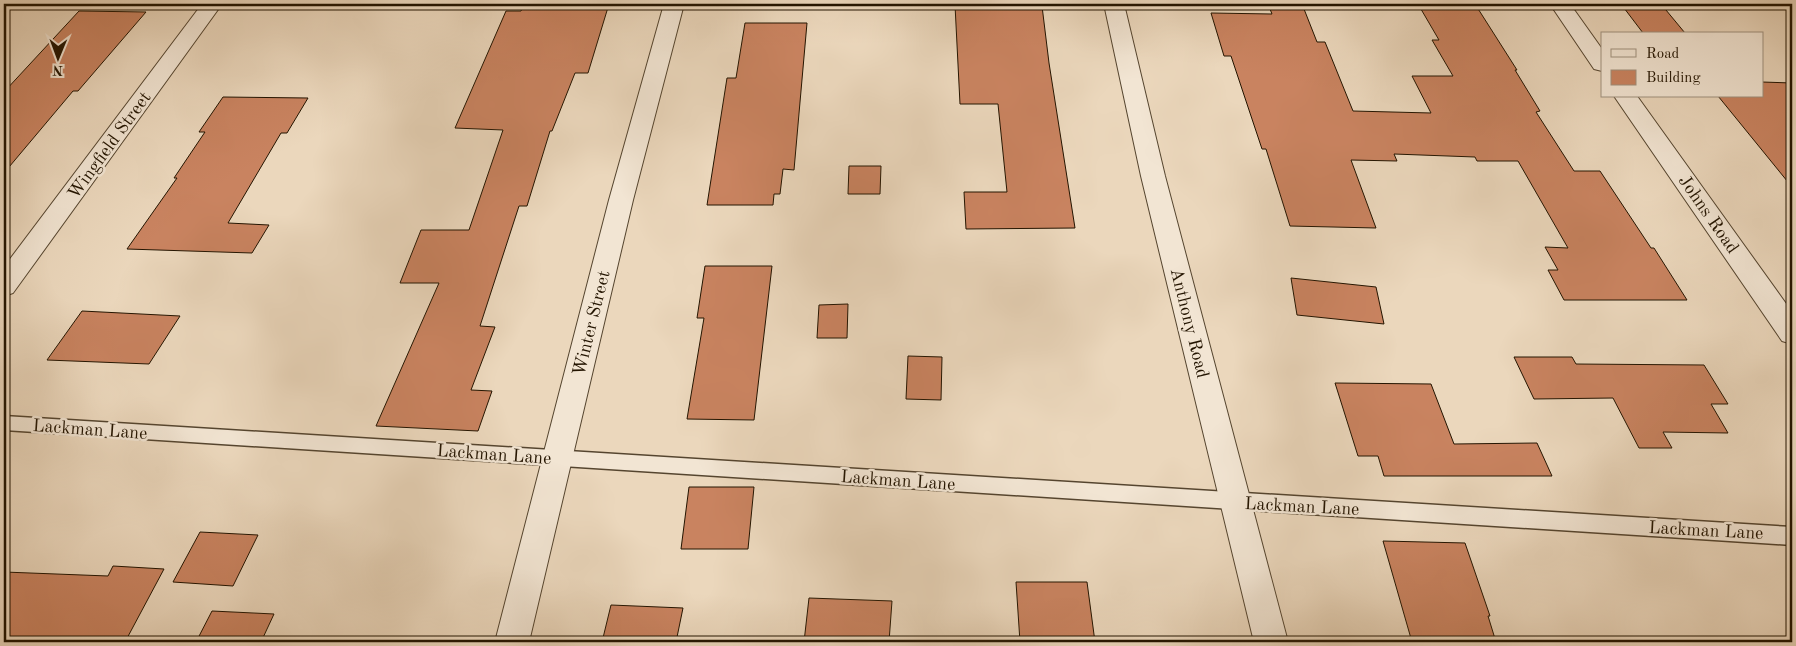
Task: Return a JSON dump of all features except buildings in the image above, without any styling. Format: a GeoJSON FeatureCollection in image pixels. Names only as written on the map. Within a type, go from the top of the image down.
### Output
{"type":"FeatureCollection","features":[{"type":"Feature","properties":{"kind":"street","name":"Wingfield Street"},"geometry":{"type":"LineString","coordinates":[[4,286],[212,4]]}},
{"type":"Feature","properties":{"kind":"street","name":"Winter Street"},"geometry":{"type":"LineString","coordinates":[[512,642],[621,200],[674,4]]}},
{"type":"Feature","properties":{"kind":"street","name":"Anthony Road"},"geometry":{"type":"LineString","coordinates":[[1114,4],[1152,176],[1271,642]]}},
{"type":"Feature","properties":{"kind":"street"},"geometry":{"type":"LineString","coordinates":[[1560,4],[1601,63]]}},
{"type":"Feature","properties":{"kind":"street","name":"Johns Road"},"geometry":{"type":"LineString","coordinates":[[1627,98],[1792,333]]}},
{"type":"Feature","properties":{"kind":"lane","name":"Lackman Lane"},"geometry":{"type":"LineString","coordinates":[[4,424],[1792,536]]}}]}
